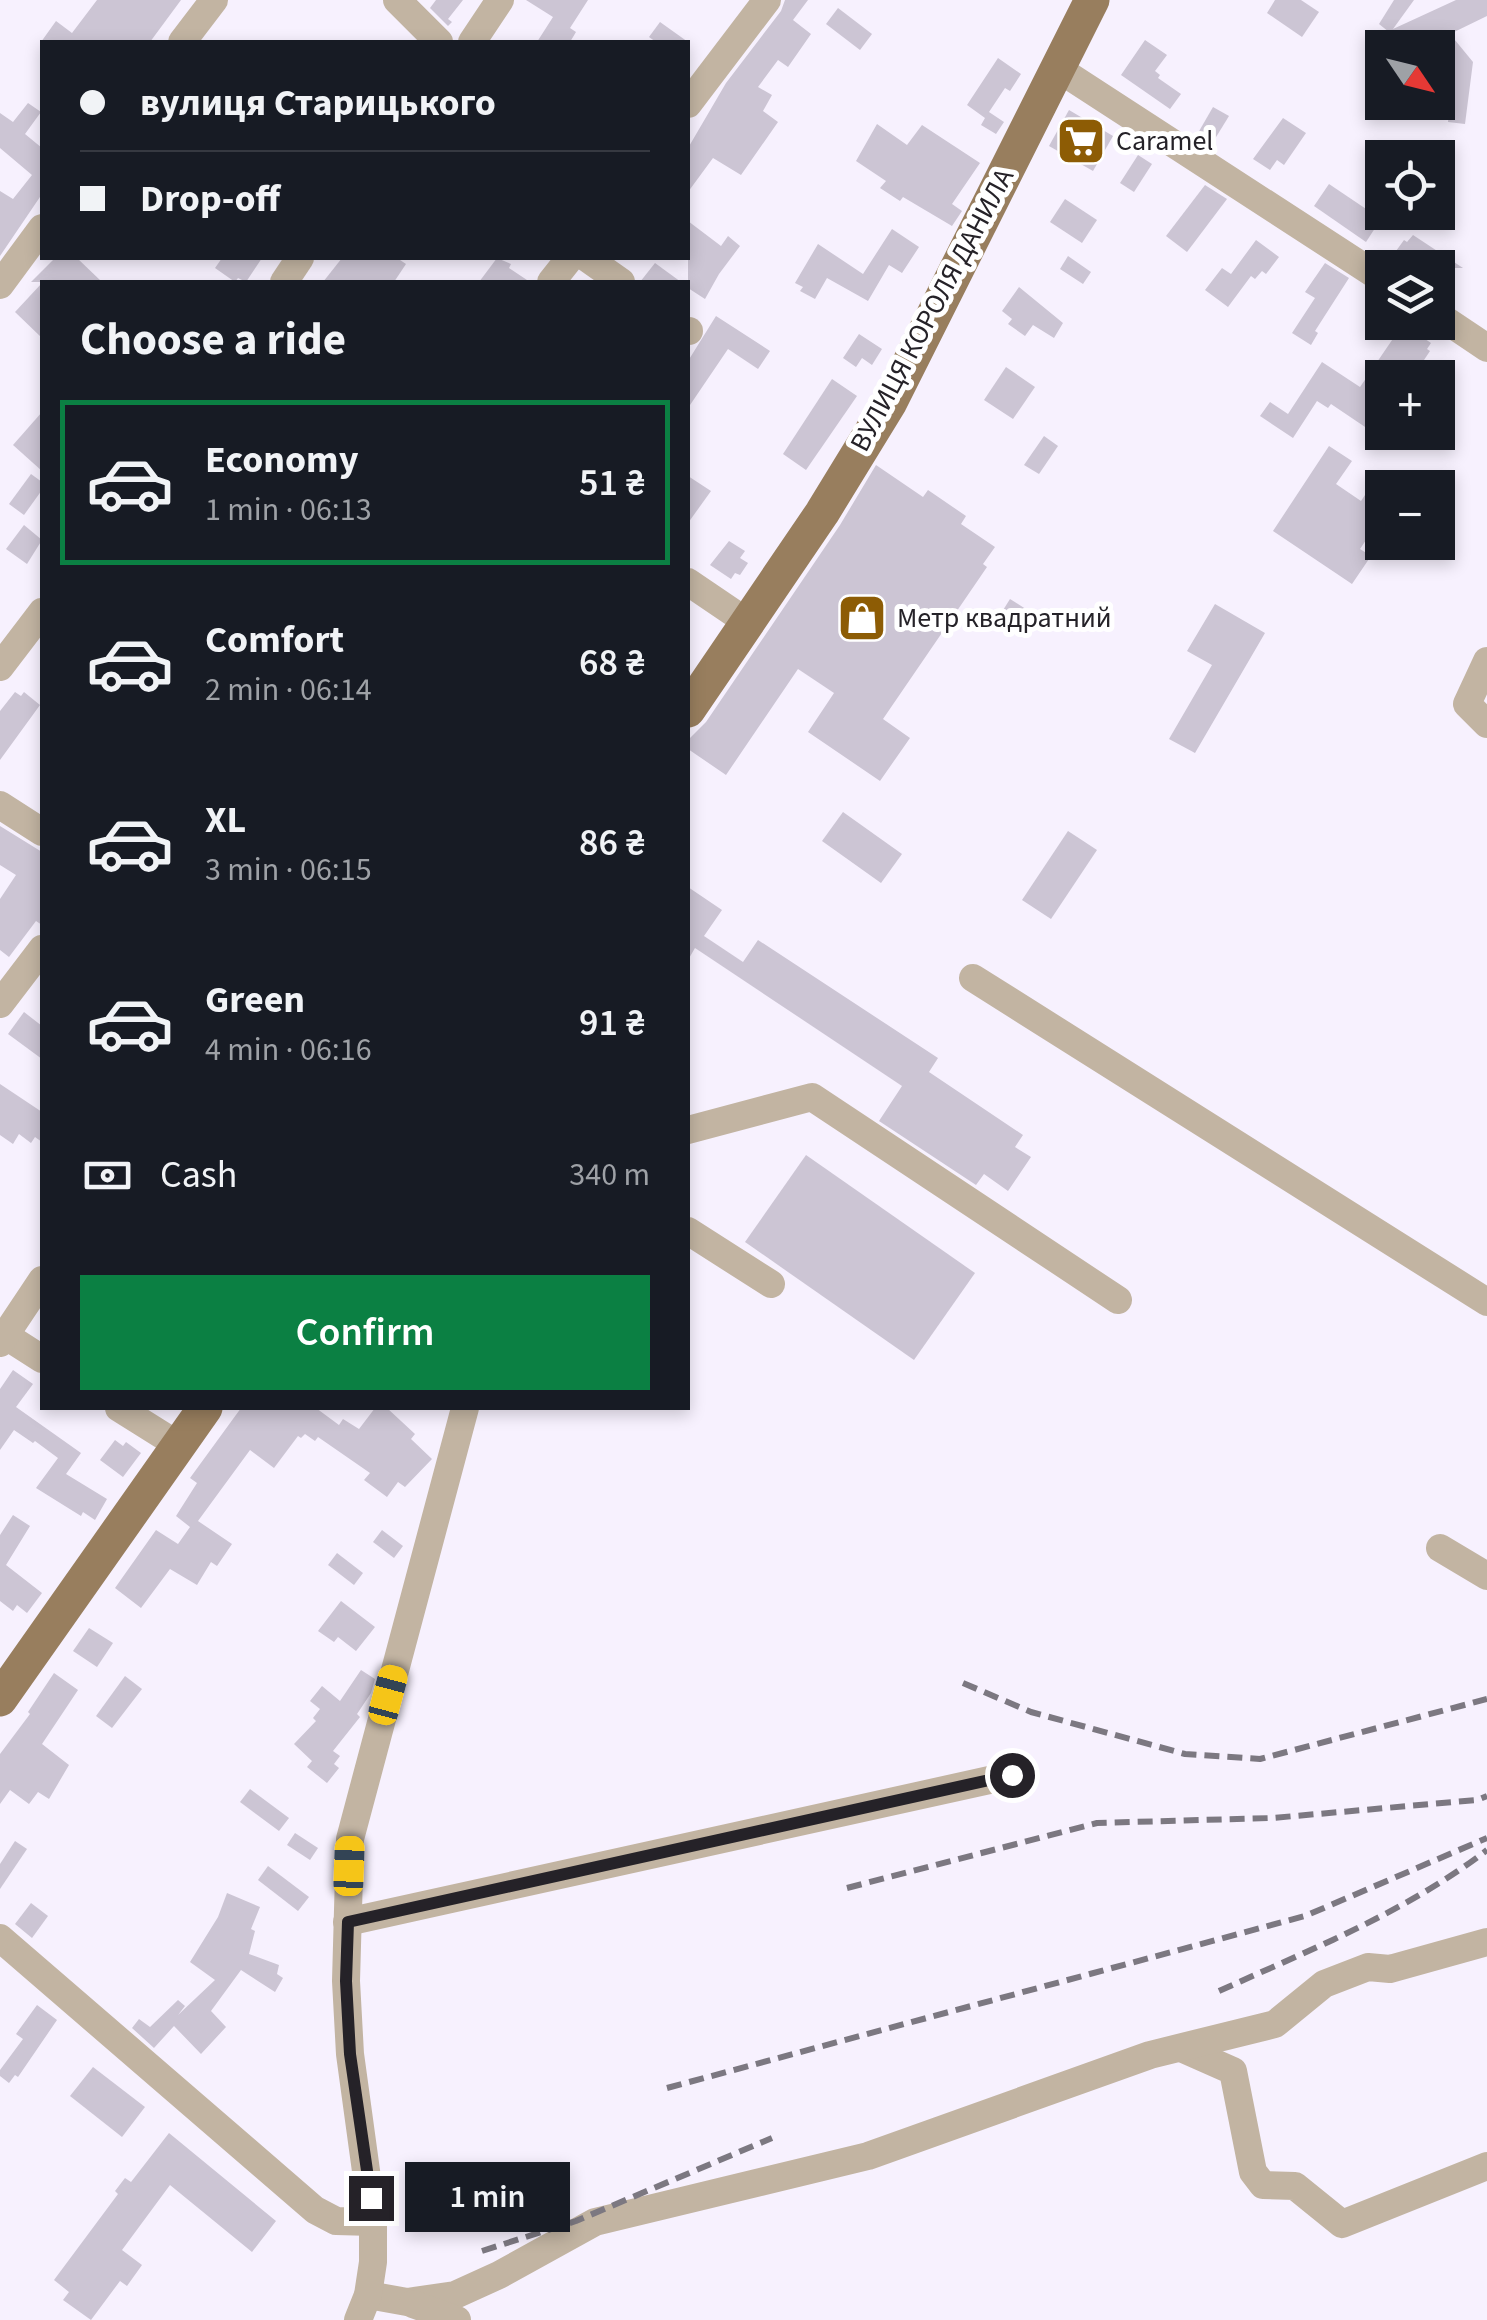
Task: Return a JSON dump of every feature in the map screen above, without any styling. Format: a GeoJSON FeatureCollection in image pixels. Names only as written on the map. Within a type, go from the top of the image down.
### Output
{"type":"FeatureCollection","features":[{"type":"Feature","properties":{"kind":"main road","name":"ВУЛИЦЯ КОРОЛЯ ДАНИЛА"},"geometry":{"type":"LineString","coordinates":[[690,707],[822,513],[890,402],[1092,0]]}},
{"type":"Feature","properties":{"kind":"main road"},"geometry":{"type":"LineString","coordinates":[[0,1699],[204,1410]]}},
{"type":"Feature","properties":{"kind":"street"},"geometry":{"type":"LineString","coordinates":[[184,40],[214,0]]}},
{"type":"Feature","properties":{"kind":"street"},"geometry":{"type":"LineString","coordinates":[[397,0],[437,40]]}},
{"type":"Feature","properties":{"kind":"street"},"geometry":{"type":"LineString","coordinates":[[473,40],[500,0]]}},
{"type":"Feature","properties":{"kind":"street"},"geometry":{"type":"LineString","coordinates":[[690,101],[767,0]]}},
{"type":"Feature","properties":{"kind":"street"},"geometry":{"type":"LineString","coordinates":[[1057,68],[1365,268]]}},
{"type":"Feature","properties":{"kind":"street"},"geometry":{"type":"LineString","coordinates":[[0,284],[40,231]]}},
{"type":"Feature","properties":{"kind":"street"},"geometry":{"type":"LineString","coordinates":[[553,280],[568,260]]}},
{"type":"Feature","properties":{"kind":"street"},"geometry":{"type":"LineString","coordinates":[[590,260],[618,280]]}},
{"type":"Feature","properties":{"kind":"street"},"geometry":{"type":"LineString","coordinates":[[1455,326],[1487,348]]}},
{"type":"Feature","properties":{"kind":"street"},"geometry":{"type":"LineString","coordinates":[[690,583],[747,622]]}},
{"type":"Feature","properties":{"kind":"street"},"geometry":{"type":"LineString","coordinates":[[0,667],[40,615]]}},
{"type":"Feature","properties":{"kind":"street"},"geometry":{"type":"LineString","coordinates":[[1487,660],[1468,704],[1487,724]]}},
{"type":"Feature","properties":{"kind":"street"},"geometry":{"type":"LineString","coordinates":[[0,805],[40,831]]}},
{"type":"Feature","properties":{"kind":"street"},"geometry":{"type":"LineString","coordinates":[[0,1004],[40,952]]}},
{"type":"Feature","properties":{"kind":"street"},"geometry":{"type":"LineString","coordinates":[[973,978],[1487,1302]]}},
{"type":"Feature","properties":{"kind":"street"},"geometry":{"type":"LineString","coordinates":[[690,1129],[812,1097],[1118,1300]]}},
{"type":"Feature","properties":{"kind":"street"},"geometry":{"type":"LineString","coordinates":[[690,1232],[771,1284]]}},
{"type":"Feature","properties":{"kind":"street"},"geometry":{"type":"LineString","coordinates":[[40,1283],[2,1336],[40,1358]]}},
{"type":"Feature","properties":{"kind":"street"},"geometry":{"type":"LineString","coordinates":[[122,1410],[178,1445]]}},
{"type":"Feature","properties":{"kind":"street"},"geometry":{"type":"LineString","coordinates":[[464,1410],[350,1839],[346,1981],[350,2054],[373,2222],[373,2262],[363,2307],[455,2295],[595,2222],[868,2156],[1016,2101],[1181,2048],[1275,2024],[1324,1984],[1368,1967],[1390,1969],[1487,1942]]}},
{"type":"Feature","properties":{"kind":"street"},"geometry":{"type":"LineString","coordinates":[[1440,1548],[1487,1576]]}},
{"type":"Feature","properties":{"kind":"street"},"geometry":{"type":"LineString","coordinates":[[348,1922],[1012,1775]]}},
{"type":"Feature","properties":{"kind":"street"},"geometry":{"type":"LineString","coordinates":[[0,1938],[315,2210],[336,2221],[373,2222]]}},
{"type":"Feature","properties":{"kind":"street"},"geometry":{"type":"LineString","coordinates":[[1181,2048],[1233,2070],[1253,2172],[1263,2185],[1295,2186],[1342,2224],[1487,2166]]}},
{"type":"Feature","properties":{"kind":"street"},"geometry":{"type":"LineString","coordinates":[[407,2302],[457,2320]]}},
{"type":"Feature","properties":{"kind":"building"},"geometry":{"type":"Polygon","coordinates":[[[97,0],[181,0],[151,40],[42,40],[56,21],[72,33],[97,0]]]}},
{"type":"Feature","properties":{"kind":"building"},"geometry":{"type":"Polygon","coordinates":[[[436,0],[463,0],[448,19],[452,22],[448,26],[430,8],[436,0]]]}},
{"type":"Feature","properties":{"kind":"building"},"geometry":{"type":"Polygon","coordinates":[[[526,0],[588,0],[570,28],[576,32],[571,40],[538,40],[553,17],[526,0]]]}},
{"type":"Feature","properties":{"kind":"building"},"geometry":{"type":"Polygon","coordinates":[[[785,0],[808,0],[793,20],[811,34],[788,67],[778,60],[758,87],[772,95],[763,111],[778,122],[741,175],[713,158],[690,189],[690,145],[726,83],[781,11],[785,0]]]}},
{"type":"Feature","properties":{"kind":"building"},"geometry":{"type":"Polygon","coordinates":[[[1275,0],[1301,0],[1319,12],[1302,37],[1267,13],[1275,0]]]}},
{"type":"Feature","properties":{"kind":"building"},"geometry":{"type":"Polygon","coordinates":[[[1394,0],[1414,0],[1393,29],[1456,0],[1487,0],[1487,16],[1455,32],[1386,30],[1379,24],[1394,0]]]}},
{"type":"Feature","properties":{"kind":"building"},"geometry":{"type":"Polygon","coordinates":[[[838,8],[872,34],[860,50],[826,24],[838,8]]]}},
{"type":"Feature","properties":{"kind":"building"},"geometry":{"type":"Polygon","coordinates":[[[660,22],[685,40],[653,40],[649,37],[660,22]]]}},
{"type":"Feature","properties":{"kind":"building"},"geometry":{"type":"Polygon","coordinates":[[[1145,40],[1167,55],[1155,71],[1160,75],[1158,78],[1181,94],[1170,109],[1121,75],[1145,40]]]}},
{"type":"Feature","properties":{"kind":"building"},"geometry":{"type":"Polygon","coordinates":[[[1455,40],[1473,62],[1465,124],[1448,122],[1455,120],[1455,40]]]}},
{"type":"Feature","properties":{"kind":"building"},"geometry":{"type":"Polygon","coordinates":[[[998,58],[1021,74],[1010,91],[1005,88],[989,112],[1004,122],[996,134],[981,125],[985,118],[967,105],[998,58]]]}},
{"type":"Feature","properties":{"kind":"building"},"geometry":{"type":"Polygon","coordinates":[[[28,103],[40,111],[25,134],[40,146],[40,197],[0,256],[0,191],[13,199],[32,175],[0,148],[0,113],[13,122],[28,103]]]}},
{"type":"Feature","properties":{"kind":"building"},"geometry":{"type":"Polygon","coordinates":[[[1213,107],[1229,116],[1213,142],[1198,133],[1213,107]]]}},
{"type":"Feature","properties":{"kind":"building","name":"Caramel"},"geometry":{"type":"Polygon","coordinates":[[[1069,110],[1113,136],[1093,171],[1049,146],[1069,110]]]}},
{"type":"Feature","properties":{"kind":"building"},"geometry":{"type":"Polygon","coordinates":[[[1283,118],[1306,133],[1284,165],[1277,160],[1270,170],[1253,159],[1283,118]]]}},
{"type":"Feature","properties":{"kind":"building"},"geometry":{"type":"Polygon","coordinates":[[[877,124],[907,145],[922,125],[980,163],[952,204],[962,211],[952,226],[880,188],[886,181],[856,161],[877,124]]]}},
{"type":"Feature","properties":{"kind":"building"},"geometry":{"type":"Polygon","coordinates":[[[1138,155],[1152,164],[1134,192],[1120,183],[1138,155]]]}},
{"type":"Feature","properties":{"kind":"building"},"geometry":{"type":"Polygon","coordinates":[[[1329,184],[1365,208],[1365,230],[1374,230],[1366,242],[1314,206],[1329,184]]]}},
{"type":"Feature","properties":{"kind":"building"},"geometry":{"type":"Polygon","coordinates":[[[1205,185],[1227,199],[1187,252],[1166,236],[1205,185]]]}},
{"type":"Feature","properties":{"kind":"building"},"geometry":{"type":"Polygon","coordinates":[[[1065,199],[1097,220],[1082,243],[1050,222],[1065,199]]]}},
{"type":"Feature","properties":{"kind":"building"},"geometry":{"type":"Polygon","coordinates":[[[690,223],[721,246],[728,236],[740,246],[705,299],[690,289],[690,223]]]}},
{"type":"Feature","properties":{"kind":"building"},"geometry":{"type":"Polygon","coordinates":[[[892,229],[919,247],[902,273],[889,265],[868,301],[827,278],[815,299],[800,291],[803,287],[795,283],[818,244],[863,274],[892,229]]]}},
{"type":"Feature","properties":{"kind":"building"},"geometry":{"type":"Polygon","coordinates":[[[1413,235],[1436,250],[1397,250],[1404,240],[1407,242],[1413,235]]]}},
{"type":"Feature","properties":{"kind":"building"},"geometry":{"type":"Polygon","coordinates":[[[1256,240],[1279,257],[1266,274],[1262,271],[1255,279],[1251,276],[1228,307],[1205,290],[1222,268],[1231,274],[1256,240]]]}},
{"type":"Feature","properties":{"kind":"building"},"geometry":{"type":"Polygon","coordinates":[[[1068,256],[1091,272],[1083,284],[1060,269],[1068,256]]]}},
{"type":"Feature","properties":{"kind":"building"},"geometry":{"type":"Polygon","coordinates":[[[53,260],[79,260],[100,280],[40,280],[31,282],[53,260]]]}},
{"type":"Feature","properties":{"kind":"building"},"geometry":{"type":"Polygon","coordinates":[[[221,260],[261,260],[247,280],[232,280],[215,268],[221,260]]]}},
{"type":"Feature","properties":{"kind":"building"},"geometry":{"type":"Polygon","coordinates":[[[340,260],[400,260],[406,264],[395,280],[325,280],[340,260]]]}},
{"type":"Feature","properties":{"kind":"building"},"geometry":{"type":"Polygon","coordinates":[[[496,260],[502,260],[527,280],[480,280],[496,260]]]}},
{"type":"Feature","properties":{"kind":"building"},"geometry":{"type":"Polygon","coordinates":[[[655,263],[678,280],[642,280],[655,263]]]}},
{"type":"Feature","properties":{"kind":"building"},"geometry":{"type":"Polygon","coordinates":[[[1325,263],[1349,278],[1315,331],[1318,333],[1311,345],[1292,333],[1315,298],[1305,292],[1325,263]]]}},
{"type":"Feature","properties":{"kind":"building"},"geometry":{"type":"Polygon","coordinates":[[[40,285],[40,336],[15,312],[40,285]]]}},
{"type":"Feature","properties":{"kind":"building"},"geometry":{"type":"Polygon","coordinates":[[[1019,287],[1063,323],[1054,338],[1033,325],[1025,336],[1008,324],[1012,319],[1002,311],[1019,287]]]}},
{"type":"Feature","properties":{"kind":"building"},"geometry":{"type":"Polygon","coordinates":[[[716,316],[770,351],[758,369],[728,349],[690,405],[690,358],[716,316]]]}},
{"type":"Feature","properties":{"kind":"building"},"geometry":{"type":"Polygon","coordinates":[[[859,334],[882,349],[872,365],[862,358],[856,367],[843,358],[859,334]]]}},
{"type":"Feature","properties":{"kind":"building"},"geometry":{"type":"Polygon","coordinates":[[[1392,340],[1431,343],[1424,360],[1378,360],[1392,340]]]}},
{"type":"Feature","properties":{"kind":"building"},"geometry":{"type":"Polygon","coordinates":[[[1322,362],[1360,387],[1365,380],[1365,427],[1331,404],[1328,408],[1317,401],[1293,438],[1260,416],[1270,402],[1288,414],[1322,362]]]}},
{"type":"Feature","properties":{"kind":"building"},"geometry":{"type":"Polygon","coordinates":[[[1006,367],[1035,387],[1013,419],[984,400],[1006,367]]]}},
{"type":"Feature","properties":{"kind":"building"},"geometry":{"type":"Polygon","coordinates":[[[832,379],[857,396],[806,470],[783,454],[832,379]]]}},
{"type":"Feature","properties":{"kind":"building"},"geometry":{"type":"Polygon","coordinates":[[[40,414],[40,469],[13,445],[40,414]]]}},
{"type":"Feature","properties":{"kind":"building"},"geometry":{"type":"Polygon","coordinates":[[[1044,436],[1058,446],[1039,474],[1024,465],[1044,436]]]}},
{"type":"Feature","properties":{"kind":"building"},"geometry":{"type":"Polygon","coordinates":[[[1329,446],[1352,461],[1336,484],[1361,501],[1365,495],[1365,542],[1360,549],[1368,560],[1352,584],[1273,531],[1329,446]]]}},
{"type":"Feature","properties":{"kind":"building","name":"Метр квадратний"},"geometry":{"type":"Polygon","coordinates":[[[876,465],[923,497],[928,490],[966,516],[961,524],[995,547],[983,564],[987,567],[883,719],[910,738],[880,781],[808,732],[834,693],[798,669],[726,775],[690,750],[690,738],[706,722],[840,525],[876,465]]]}},
{"type":"Feature","properties":{"kind":"building"},"geometry":{"type":"Polygon","coordinates":[[[31,474],[40,481],[40,493],[24,515],[9,504],[31,474]]]}},
{"type":"Feature","properties":{"kind":"building"},"geometry":{"type":"Polygon","coordinates":[[[690,477],[711,491],[690,520],[690,477]]]}},
{"type":"Feature","properties":{"kind":"building"},"geometry":{"type":"Polygon","coordinates":[[[24,525],[40,538],[27,564],[6,549],[24,525]]]}},
{"type":"Feature","properties":{"kind":"building"},"geometry":{"type":"Polygon","coordinates":[[[729,541],[745,551],[740,558],[748,563],[740,575],[735,573],[731,579],[710,565],[729,541]]]}},
{"type":"Feature","properties":{"kind":"building"},"geometry":{"type":"Polygon","coordinates":[[[1010,599],[1029,611],[1019,627],[1000,615],[1010,599]]]}},
{"type":"Feature","properties":{"kind":"building"},"geometry":{"type":"Polygon","coordinates":[[[1215,604],[1265,633],[1195,753],[1169,739],[1212,665],[1187,651],[1215,604]]]}},
{"type":"Feature","properties":{"kind":"building"},"geometry":{"type":"Polygon","coordinates":[[[15,692],[21,696],[24,692],[40,705],[0,760],[0,711],[15,692]]]}},
{"type":"Feature","properties":{"kind":"building"},"geometry":{"type":"Polygon","coordinates":[[[843,812],[902,854],[881,883],[822,841],[843,812]]]}},
{"type":"Feature","properties":{"kind":"building"},"geometry":{"type":"Polygon","coordinates":[[[0,826],[40,851],[40,924],[36,921],[9,957],[0,950],[0,899],[16,875],[0,865],[0,826]]]}},
{"type":"Feature","properties":{"kind":"building"},"geometry":{"type":"Polygon","coordinates":[[[1068,831],[1097,850],[1051,919],[1022,900],[1068,831]]]}},
{"type":"Feature","properties":{"kind":"building"},"geometry":{"type":"Polygon","coordinates":[[[690,888],[722,910],[704,936],[743,962],[758,940],[938,1058],[929,1072],[1023,1135],[1015,1147],[1031,1157],[1008,1191],[984,1174],[976,1185],[879,1121],[902,1086],[695,948],[690,957],[690,888]]]}},
{"type":"Feature","properties":{"kind":"building"},"geometry":{"type":"Polygon","coordinates":[[[24,1012],[40,1024],[40,1058],[8,1034],[24,1012]]]}},
{"type":"Feature","properties":{"kind":"building"},"geometry":{"type":"Polygon","coordinates":[[[0,1084],[40,1111],[40,1141],[35,1137],[31,1143],[19,1134],[13,1144],[0,1135],[0,1084]]]}},
{"type":"Feature","properties":{"kind":"building"},"geometry":{"type":"Polygon","coordinates":[[[806,1155],[975,1273],[914,1360],[745,1242],[806,1155]]]}},
{"type":"Feature","properties":{"kind":"building"},"geometry":{"type":"Polygon","coordinates":[[[13,1370],[33,1384],[16,1407],[81,1453],[66,1474],[107,1499],[95,1520],[83,1512],[81,1516],[36,1488],[58,1458],[35,1441],[14,1430],[0,1450],[0,1389],[13,1370]]]}},
{"type":"Feature","properties":{"kind":"building"},"geometry":{"type":"Polygon","coordinates":[[[240,1410],[319,1410],[339,1425],[343,1419],[359,1429],[373,1410],[389,1410],[415,1434],[411,1439],[432,1459],[405,1487],[398,1482],[387,1497],[364,1480],[370,1473],[318,1437],[315,1441],[305,1434],[298,1436],[274,1468],[250,1450],[198,1521],[232,1544],[217,1566],[211,1562],[197,1585],[170,1569],[141,1608],[115,1588],[156,1530],[178,1544],[190,1527],[176,1516],[197,1483],[190,1478],[240,1410]]]}},
{"type":"Feature","properties":{"kind":"building"},"geometry":{"type":"Polygon","coordinates":[[[115,1440],[123,1446],[126,1442],[141,1453],[123,1477],[100,1460],[115,1440]]]}},
{"type":"Feature","properties":{"kind":"building"},"geometry":{"type":"Polygon","coordinates":[[[13,1515],[30,1526],[6,1565],[42,1593],[27,1613],[17,1605],[13,1611],[0,1601],[0,1535],[13,1515]]]}},
{"type":"Feature","properties":{"kind":"building"},"geometry":{"type":"Polygon","coordinates":[[[382,1530],[403,1546],[394,1558],[373,1542],[382,1530]]]}},
{"type":"Feature","properties":{"kind":"building"},"geometry":{"type":"Polygon","coordinates":[[[337,1553],[363,1573],[354,1585],[328,1565],[337,1553]]]}},
{"type":"Feature","properties":{"kind":"building"},"geometry":{"type":"Polygon","coordinates":[[[341,1601],[375,1627],[356,1651],[338,1637],[334,1642],[318,1631],[341,1601]]]}},
{"type":"Feature","properties":{"kind":"building"},"geometry":{"type":"Polygon","coordinates":[[[89,1628],[113,1643],[97,1667],[73,1651],[89,1628]]]}},
{"type":"Feature","properties":{"kind":"building"},"geometry":{"type":"Polygon","coordinates":[[[361,1670],[375,1679],[371,1693],[357,1714],[360,1717],[333,1751],[340,1756],[334,1764],[339,1768],[327,1783],[307,1767],[312,1761],[294,1744],[316,1721],[313,1718],[320,1709],[310,1701],[322,1686],[340,1701],[361,1670]]]}},
{"type":"Feature","properties":{"kind":"building"},"geometry":{"type":"Polygon","coordinates":[[[54,1673],[78,1690],[42,1744],[69,1765],[49,1799],[38,1792],[29,1804],[10,1790],[0,1804],[0,1754],[54,1673]]]}},
{"type":"Feature","properties":{"kind":"building"},"geometry":{"type":"Polygon","coordinates":[[[125,1676],[142,1689],[112,1728],[96,1716],[125,1676]]]}},
{"type":"Feature","properties":{"kind":"building"},"geometry":{"type":"Polygon","coordinates":[[[250,1789],[289,1818],[279,1831],[240,1802],[250,1789]]]}},
{"type":"Feature","properties":{"kind":"building"},"geometry":{"type":"Polygon","coordinates":[[[295,1833],[318,1848],[310,1860],[287,1845],[295,1833]]]}},
{"type":"Feature","properties":{"kind":"building"},"geometry":{"type":"Polygon","coordinates":[[[15,1841],[27,1849],[0,1889],[0,1864],[15,1841]]]}},
{"type":"Feature","properties":{"kind":"building"},"geometry":{"type":"Polygon","coordinates":[[[268,1866],[309,1897],[298,1911],[258,1880],[268,1866]]]}},
{"type":"Feature","properties":{"kind":"building"},"geometry":{"type":"Polygon","coordinates":[[[227,1893],[260,1907],[251,1929],[255,1931],[249,1954],[279,1965],[277,1974],[283,1978],[275,1992],[241,1970],[211,2011],[226,2027],[201,2054],[174,2026],[154,2048],[132,2028],[139,2019],[150,2027],[178,2000],[185,2006],[178,2015],[215,1980],[190,1962],[218,1917],[227,1893]]]}},
{"type":"Feature","properties":{"kind":"building"},"geometry":{"type":"Polygon","coordinates":[[[31,1903],[48,1916],[32,1938],[15,1924],[31,1903]]]}},
{"type":"Feature","properties":{"kind":"building"},"geometry":{"type":"Polygon","coordinates":[[[37,2005],[57,2020],[18,2077],[15,2075],[9,2083],[0,2076],[0,2070],[23,2039],[16,2034],[37,2005]]]}},
{"type":"Feature","properties":{"kind":"building"},"geometry":{"type":"Polygon","coordinates":[[[93,2067],[145,2107],[122,2137],[70,2096],[93,2067]]]}},
{"type":"Feature","properties":{"kind":"building"},"geometry":{"type":"Polygon","coordinates":[[[169,2133],[276,2221],[252,2252],[170,2185],[122,2250],[142,2265],[127,2286],[120,2281],[91,2320],[63,2300],[69,2292],[54,2280],[118,2194],[115,2191],[125,2178],[131,2182],[169,2133]]]}},
{"type":"Feature","properties":{"kind":"railway"},"geometry":{"type":"LineString","coordinates":[[963,1683],[1031,1712],[1185,1754],[1260,1759],[1487,1699]]}},
{"type":"Feature","properties":{"kind":"railway"},"geometry":{"type":"LineString","coordinates":[[847,1888],[1097,1823],[1272,1818],[1487,1796]]}},
{"type":"Feature","properties":{"kind":"railway"},"geometry":{"type":"LineString","coordinates":[[667,2088],[1305,1916],[1487,1838]]}},
{"type":"Feature","properties":{"kind":"railway"},"geometry":{"type":"LineString","coordinates":[[1219,1991],[1391,1911],[1487,1850]]}},
{"type":"Feature","properties":{"kind":"railway"},"geometry":{"type":"LineString","coordinates":[[482,2251],[576,2221],[772,2138]]}},
{"type":"Feature","properties":{"kind":"place","name":"Caramel"},"geometry":{"type":"Point","coordinates":[1081,141]}},
{"type":"Feature","properties":{"kind":"place","name":"Метр квадратний"},"geometry":{"type":"Point","coordinates":[862,618]}},
{"type":"Feature","properties":{"kind":"route"},"geometry":{"type":"LineString","coordinates":[[371,2198],[350,2054],[348,1922],[1012,1775]]}}]}
